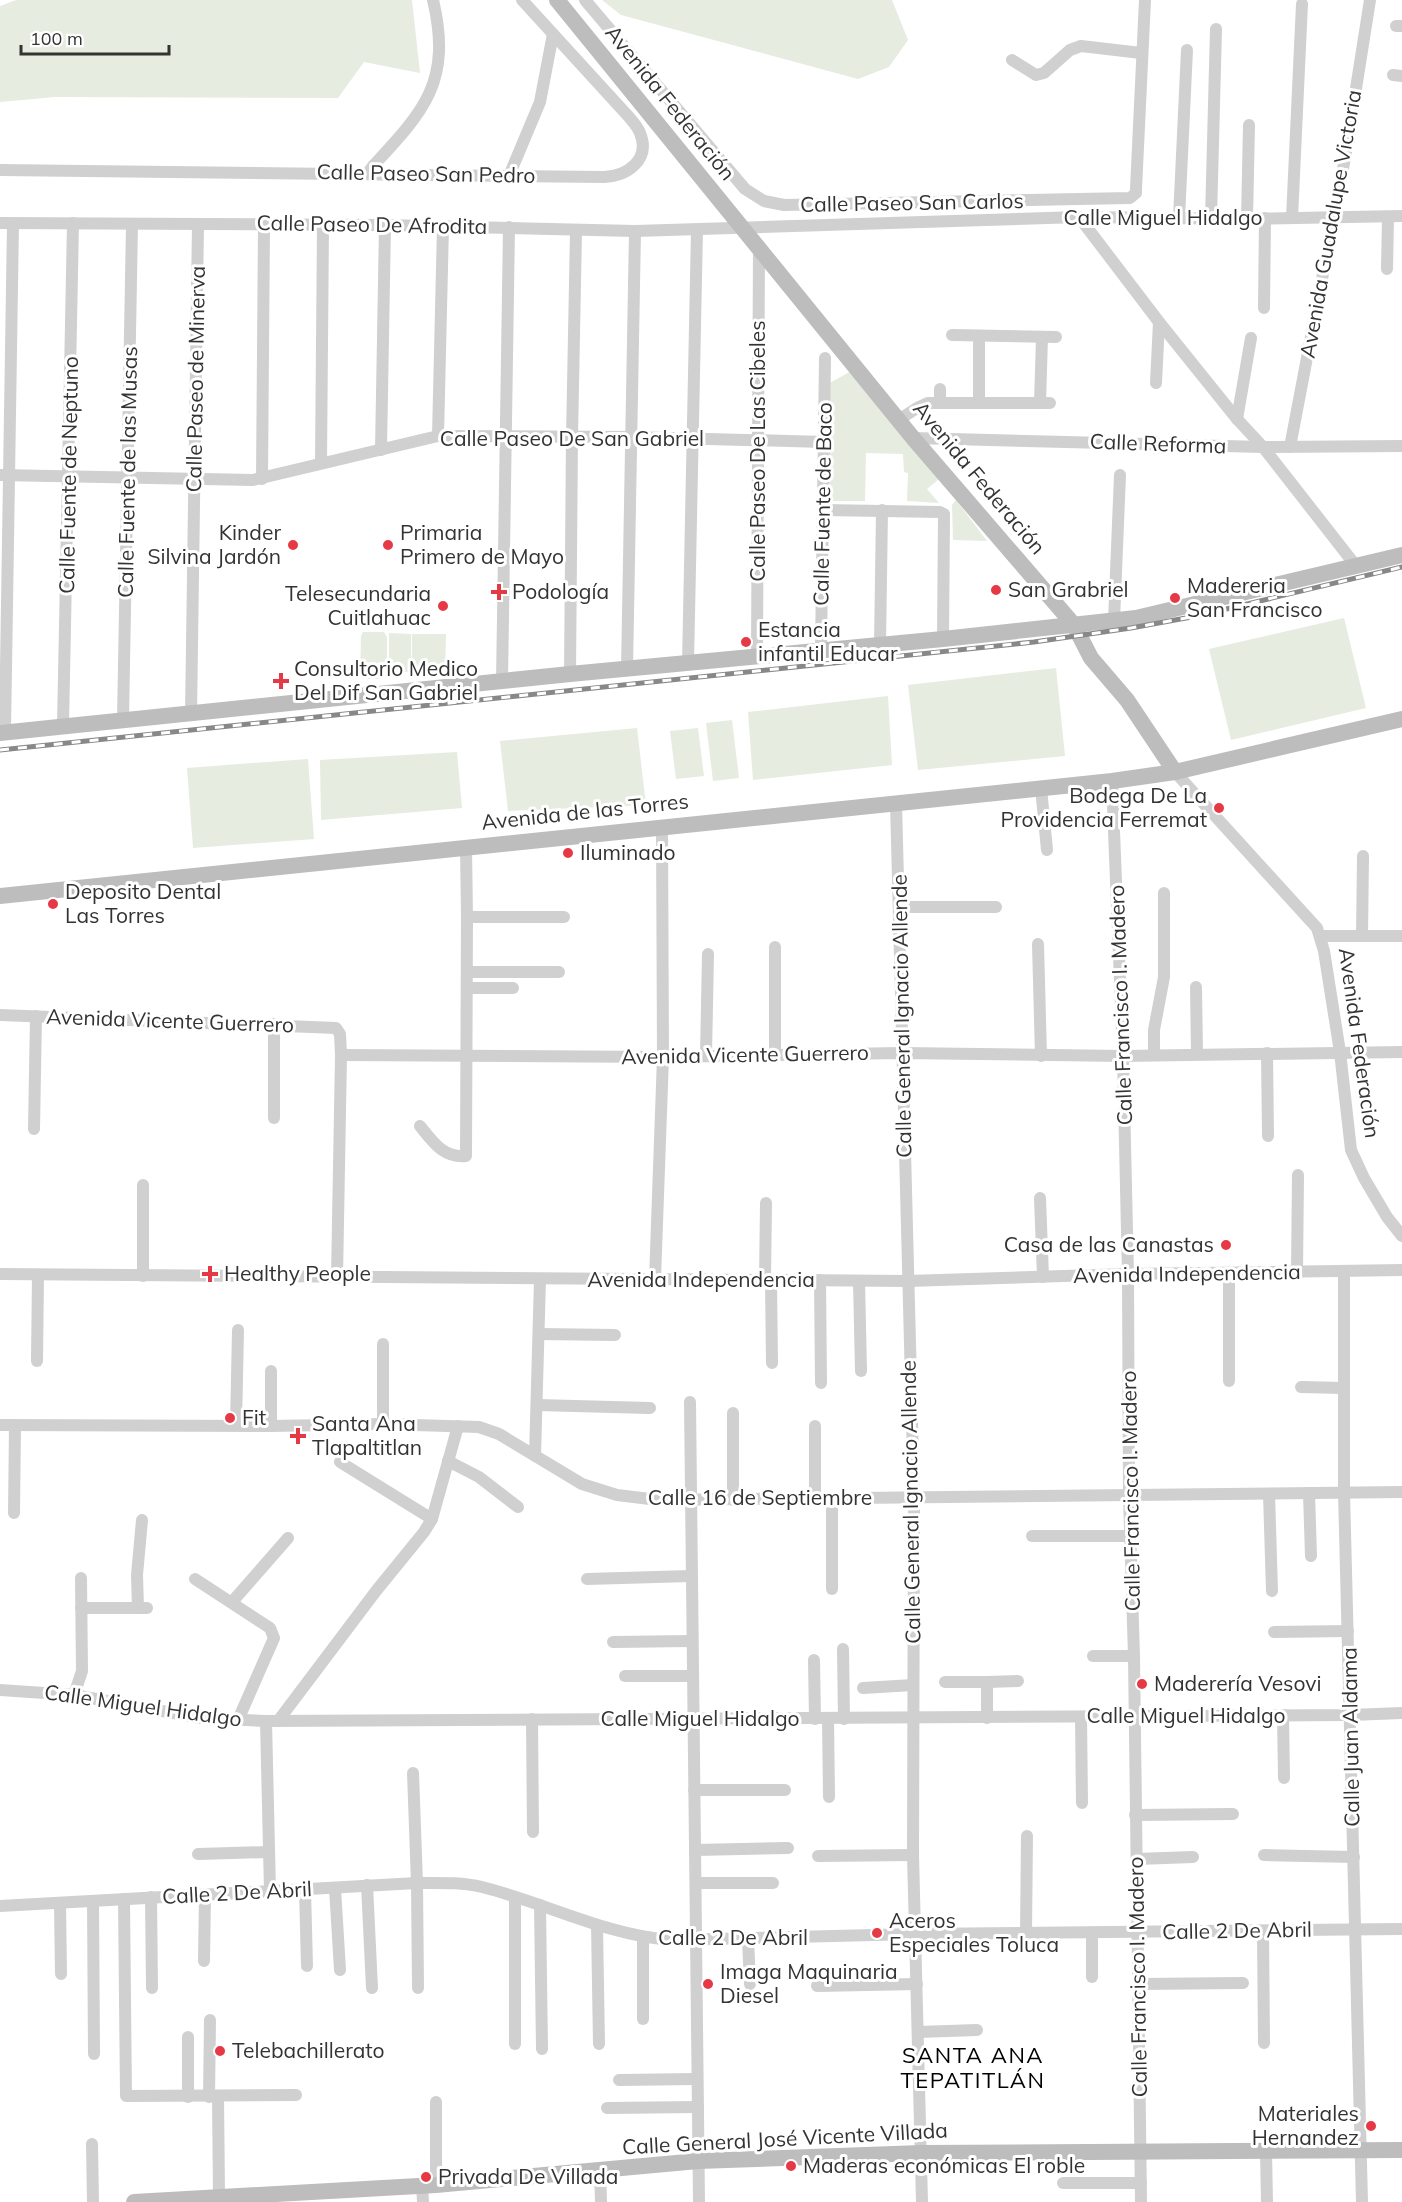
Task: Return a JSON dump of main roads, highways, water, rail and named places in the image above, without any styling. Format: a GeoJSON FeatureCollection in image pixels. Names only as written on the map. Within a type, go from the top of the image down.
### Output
{"type":"FeatureCollection","features":[{"type":"Feature","properties":{"kind":"main road","name":"Avenida Federación"},"geometry":{"type":"LineString","coordinates":[[557,0],[900,419],[913,438],[1074,625],[1091,658],[1127,700],[1175,772]]}},
{"type":"Feature","properties":{"kind":"main road"},"geometry":{"type":"LineString","coordinates":[[3,733],[570,674],[1114,621],[1136,618],[1402,555]]}},
{"type":"Feature","properties":{"kind":"main road","name":"Avenida de las Torres"},"geometry":{"type":"LineString","coordinates":[[0,896],[1112,781],[1175,772],[1402,719]]}},
{"type":"Feature","properties":{"kind":"main road","name":"Calle General José Vicente Villada"},"geometry":{"type":"LineString","coordinates":[[134,2202],[219,2196],[288,2197],[427,2191],[698,2161],[921,2153],[1402,2150]]}},
{"type":"Feature","properties":{"kind":"railway"},"geometry":{"type":"LineString","coordinates":[[0,750],[1034,642],[1197,616],[1402,567]]}},
{"type":"Feature","properties":{"kind":"place","name":"Kinder Silvina Jardón"},"geometry":{"type":"Point","coordinates":[293,545]}},
{"type":"Feature","properties":{"kind":"place","name":"Primaria Primero de Mayo"},"geometry":{"type":"Point","coordinates":[388,545]}},
{"type":"Feature","properties":{"kind":"place","name":"San Grabriel"},"geometry":{"type":"Point","coordinates":[996,590]}},
{"type":"Feature","properties":{"kind":"place","name":"Podología"},"geometry":{"type":"Point","coordinates":[499,592]}},
{"type":"Feature","properties":{"kind":"place","name":"Madereria San Francisco"},"geometry":{"type":"Point","coordinates":[1175,598]}},
{"type":"Feature","properties":{"kind":"place","name":"Telesecundaria Cuitlahuac"},"geometry":{"type":"Point","coordinates":[443,606]}},
{"type":"Feature","properties":{"kind":"place","name":"Estancia infantil Educar"},"geometry":{"type":"Point","coordinates":[746,642]}},
{"type":"Feature","properties":{"kind":"place","name":"Consultorio Medico Del Dif San Gabriel"},"geometry":{"type":"Point","coordinates":[281,681]}},
{"type":"Feature","properties":{"kind":"place","name":"Bodega De La Providencia Ferremat"},"geometry":{"type":"Point","coordinates":[1219,808]}},
{"type":"Feature","properties":{"kind":"place","name":"Iluminado"},"geometry":{"type":"Point","coordinates":[568,853]}},
{"type":"Feature","properties":{"kind":"place","name":"Deposito Dental Las Torres"},"geometry":{"type":"Point","coordinates":[53,904]}},
{"type":"Feature","properties":{"kind":"place","name":"Casa de las Canastas"},"geometry":{"type":"Point","coordinates":[1226,1245]}},
{"type":"Feature","properties":{"kind":"place","name":"Healthy People"},"geometry":{"type":"Point","coordinates":[210,1274]}},
{"type":"Feature","properties":{"kind":"place","name":"Fit"},"geometry":{"type":"Point","coordinates":[230,1418]}},
{"type":"Feature","properties":{"kind":"place","name":"Santa Ana Tlapaltitlan"},"geometry":{"type":"Point","coordinates":[298,1436]}},
{"type":"Feature","properties":{"kind":"place","name":"Maderería Vesovi"},"geometry":{"type":"Point","coordinates":[1142,1684]}},
{"type":"Feature","properties":{"kind":"place","name":"Aceros Especiales Toluca"},"geometry":{"type":"Point","coordinates":[877,1933]}},
{"type":"Feature","properties":{"kind":"place","name":"Imaga Maquinaria Diesel"},"geometry":{"type":"Point","coordinates":[708,1984]}},
{"type":"Feature","properties":{"kind":"place","name":"Telebachillerato"},"geometry":{"type":"Point","coordinates":[220,2051]}},
{"type":"Feature","properties":{"kind":"place","name":"Materiales Hernandez"},"geometry":{"type":"Point","coordinates":[1371,2126]}},
{"type":"Feature","properties":{"kind":"place","name":"Maderas económicas El roble"},"geometry":{"type":"Point","coordinates":[791,2166]}},
{"type":"Feature","properties":{"kind":"place","name":"Privada De Villada"},"geometry":{"type":"Point","coordinates":[426,2177]}},
{"type":"Feature","properties":{"kind":"district","name":"SANTA ANA TEPATITLÁN"},"geometry":{"type":"Point","coordinates":[973,2068]}}]}
